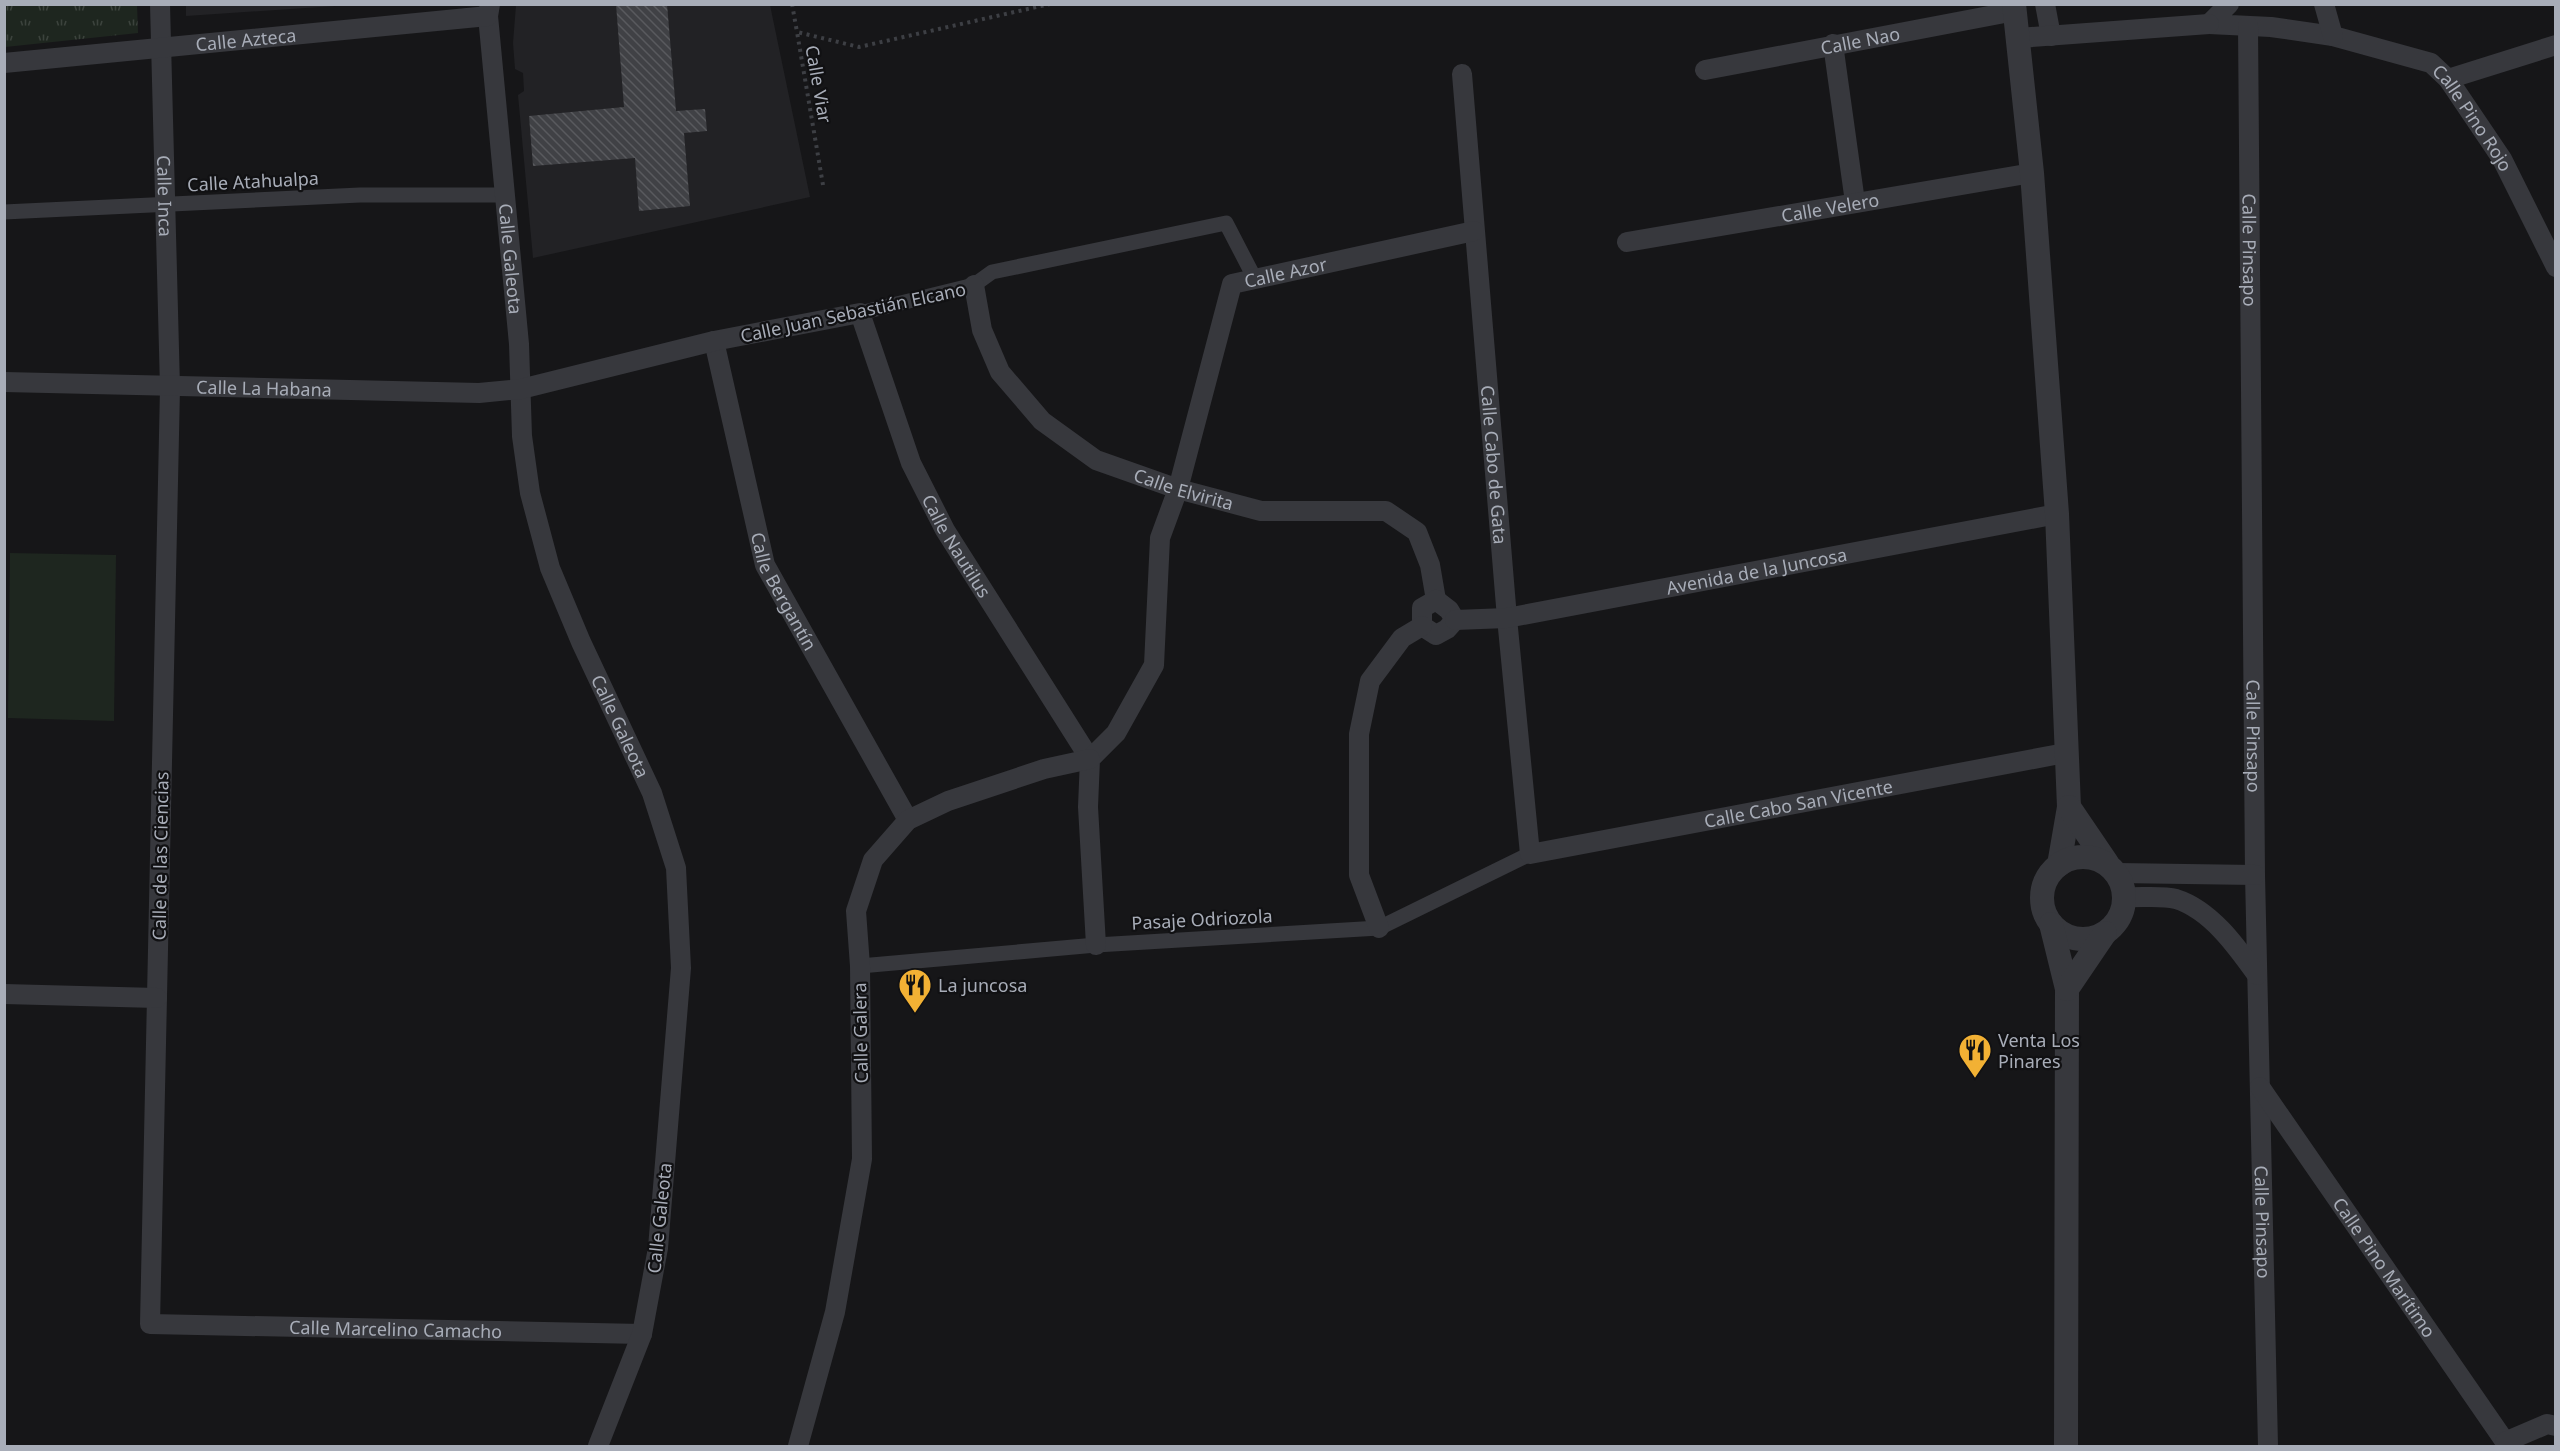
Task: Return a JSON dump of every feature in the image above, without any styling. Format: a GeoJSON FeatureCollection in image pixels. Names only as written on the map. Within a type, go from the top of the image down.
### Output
{"type":"FeatureCollection","features":[{"type":"Feature","properties":{"kind":"street","name":"Calle Inca"},"geometry":{"type":"LineString","coordinates":[[160,4],[170,388]]}},
{"type":"Feature","properties":{"kind":"street"},"geometry":{"type":"LineString","coordinates":[[2045,4],[2051,36]]}},
{"type":"Feature","properties":{"kind":"street"},"geometry":{"type":"LineString","coordinates":[[2209,24],[2229,4]]}},
{"type":"Feature","properties":{"kind":"street"},"geometry":{"type":"LineString","coordinates":[[2324,4],[2333,36]]}},
{"type":"Feature","properties":{"kind":"street"},"geometry":{"type":"LineString","coordinates":[[2014,8],[2032,172],[2057,514],[2069,807],[2059,865]]}},
{"type":"Feature","properties":{"kind":"street","name":"Calle Nao"},"geometry":{"type":"LineString","coordinates":[[1705,70],[2014,8]]}},
{"type":"Feature","properties":{"kind":"street","name":"Calle Azteca"},"geometry":{"type":"LineString","coordinates":[[4,63],[489,10]]}},
{"type":"Feature","properties":{"kind":"street","name":"Calle Galeota"},"geometry":{"type":"LineString","coordinates":[[489,10],[521,389],[522,436],[530,494],[550,568],[581,642],[651,792],[676,868],[681,968],[658,1248],[642,1334],[598,1446]]}},
{"type":"Feature","properties":{"kind":"street","name":"Calle Pino Rojo"},"geometry":{"type":"LineString","coordinates":[[2019,38],[2209,24],[2248,26],[2333,36],[2432,63],[2448,79],[2502,159],[2556,267]]}},
{"type":"Feature","properties":{"kind":"street","name":"Calle Pinsapo"},"geometry":{"type":"LineString","coordinates":[[2248,26],[2255,875],[2268,1446]]}},
{"type":"Feature","properties":{"kind":"street"},"geometry":{"type":"LineString","coordinates":[[1833,44],[1855,201]]}},
{"type":"Feature","properties":{"kind":"street"},"geometry":{"type":"LineString","coordinates":[[2448,79],[2556,45]]}},
{"type":"Feature","properties":{"kind":"street","name":"Calle Cabo de Gata"},"geometry":{"type":"LineString","coordinates":[[1462,74],[1507,618],[1530,854]]}},
{"type":"Feature","properties":{"kind":"street","name":"Calle Velero"},"geometry":{"type":"LineString","coordinates":[[1627,242],[2032,172]]}},
{"type":"Feature","properties":{"kind":"street","name":"Calle Atahualpa"},"geometry":{"type":"LineString","coordinates":[[4,212],[360,195],[504,195]]}},
{"type":"Feature","properties":{"kind":"street","name":"Calle Juan Sebastián Elcano"},"geometry":{"type":"LineString","coordinates":[[521,389],[714,341],[860,313],[974,285],[992,272],[1226,223],[1256,279]]}},
{"type":"Feature","properties":{"kind":"street","name":"Calle Azor"},"geometry":{"type":"LineString","coordinates":[[1178,489],[1232,284],[1474,231]]}},
{"type":"Feature","properties":{"kind":"street","name":"Calle Elvirita"},"geometry":{"type":"LineString","coordinates":[[974,285],[982,330],[1000,372],[1042,421],[1096,460],[1178,489],[1261,511],[1340,509],[1386,511],[1417,532],[1430,565],[1436,600]]}},
{"type":"Feature","properties":{"kind":"street","name":"Calle Nautilus"},"geometry":{"type":"LineString","coordinates":[[860,313],[910,463],[945,530],[1090,759]]}},
{"type":"Feature","properties":{"kind":"street","name":"Calle Bergantín"},"geometry":{"type":"LineString","coordinates":[[714,341],[765,565],[908,820]]}},
{"type":"Feature","properties":{"kind":"street","name":"Calle La Habana"},"geometry":{"type":"LineString","coordinates":[[4,382],[170,388],[479,393],[521,389]]}},
{"type":"Feature","properties":{"kind":"street","name":"Calle de las Ciencias"},"geometry":{"type":"LineString","coordinates":[[150,1324],[170,388]]}},
{"type":"Feature","properties":{"kind":"street"},"geometry":{"type":"LineString","coordinates":[[1096,945],[1088,807],[1090,759],[1116,733],[1154,664],[1160,538],[1178,489]]}},
{"type":"Feature","properties":{"kind":"street","name":"Avenida de la Juncosa"},"geometry":{"type":"LineString","coordinates":[[1455,621],[1507,618],[2057,514]]}},
{"type":"Feature","properties":{"kind":"street"},"geometry":{"type":"LineString","coordinates":[[1436,600],[1449,610],[1455,621],[1447,629],[1436,634],[1422,626],[1422,608],[1436,600]]}},
{"type":"Feature","properties":{"kind":"street"},"geometry":{"type":"LineString","coordinates":[[1379,928],[1359,875],[1359,734],[1370,681],[1402,639],[1422,626]]}},
{"type":"Feature","properties":{"kind":"street","name":"Calle Cabo San Vicente"},"geometry":{"type":"LineString","coordinates":[[1530,854],[2065,753]]}},
{"type":"Feature","properties":{"kind":"street","name":"Calle Galera"},"geometry":{"type":"LineString","coordinates":[[798,1446],[835,1312],[862,1159],[860,966],[856,911],[873,860],[908,820],[948,801],[1044,769],[1090,759]]}},
{"type":"Feature","properties":{"kind":"street"},"geometry":{"type":"LineString","coordinates":[[2051,924],[2060,932],[2073,938],[2092,939],[2105,933],[2116,924],[2123,911],[2124,897],[2112,868],[2069,807]]}},
{"type":"Feature","properties":{"kind":"street","name":"Pasaje Odriozola"},"geometry":{"type":"LineString","coordinates":[[860,966],[1096,945],[1379,928],[1530,854]]}},
{"type":"Feature","properties":{"kind":"street"},"geometry":{"type":"LineString","coordinates":[[2064,1446],[2067,989],[2051,924],[2042,900],[2049,875],[2059,865],[2081,856],[2093,857],[2112,868],[2255,875]]}},
{"type":"Feature","properties":{"kind":"street"},"geometry":{"type":"LineString","coordinates":[[2124,897],[2176,899],[2194,909],[2212,920],[2258,975]]}},
{"type":"Feature","properties":{"kind":"street"},"geometry":{"type":"LineString","coordinates":[[2067,989],[2105,933]]}},
{"type":"Feature","properties":{"kind":"street"},"geometry":{"type":"LineString","coordinates":[[4,994],[157,998]]}},
{"type":"Feature","properties":{"kind":"street","name":"Calle Pino Marítimo"},"geometry":{"type":"LineString","coordinates":[[2260,1087],[2507,1444]]}},
{"type":"Feature","properties":{"kind":"street","name":"Calle Marcelino Camacho"},"geometry":{"type":"LineString","coordinates":[[150,1324],[642,1334]]}},
{"type":"Feature","properties":{"kind":"street"},"geometry":{"type":"LineString","coordinates":[[2507,1444],[2553,1420]]}},
{"type":"Feature","properties":{"kind":"path"},"geometry":{"type":"LineString","coordinates":[[792,4],[796,32]]}},
{"type":"Feature","properties":{"kind":"path","name":"Calle Viar"},"geometry":{"type":"LineString","coordinates":[[823,185],[796,32],[859,47],[1050,4]]}},
{"type":"Feature","properties":{"kind":"shaded area"},"geometry":{"type":"Polygon","coordinates":[[[186,4],[350,4],[350,5],[186,16],[186,4]]]}},
{"type":"Feature","properties":{"kind":"shaded area"},"geometry":{"type":"Polygon","coordinates":[[[516,5],[770,5],[810,197],[533,258],[518,95],[524,91],[523,73],[515,69],[513,43],[516,5]]]}},
{"type":"Feature","properties":{"kind":"green space"},"geometry":{"type":"Polygon","coordinates":[[[5,4],[137,5],[138,33],[5,47],[5,4]]]}},
{"type":"Feature","properties":{"kind":"green space"},"geometry":{"type":"Polygon","coordinates":[[[10,553],[116,555],[114,721],[8,718],[10,553]]]}},
{"type":"Feature","properties":{"kind":"building"},"geometry":{"type":"Polygon","coordinates":[[[616,4],[667,4],[676,111],[705,109],[707,131],[684,133],[690,206],[639,211],[635,158],[533,166],[529,116],[624,107],[616,4]]]}},
{"type":"Feature","properties":{"kind":"place","name":"La juncosa"},"geometry":{"type":"Point","coordinates":[915,1014]}},
{"type":"Feature","properties":{"kind":"place","name":"Venta Los Pinares"},"geometry":{"type":"Point","coordinates":[1975,1079]}}]}
